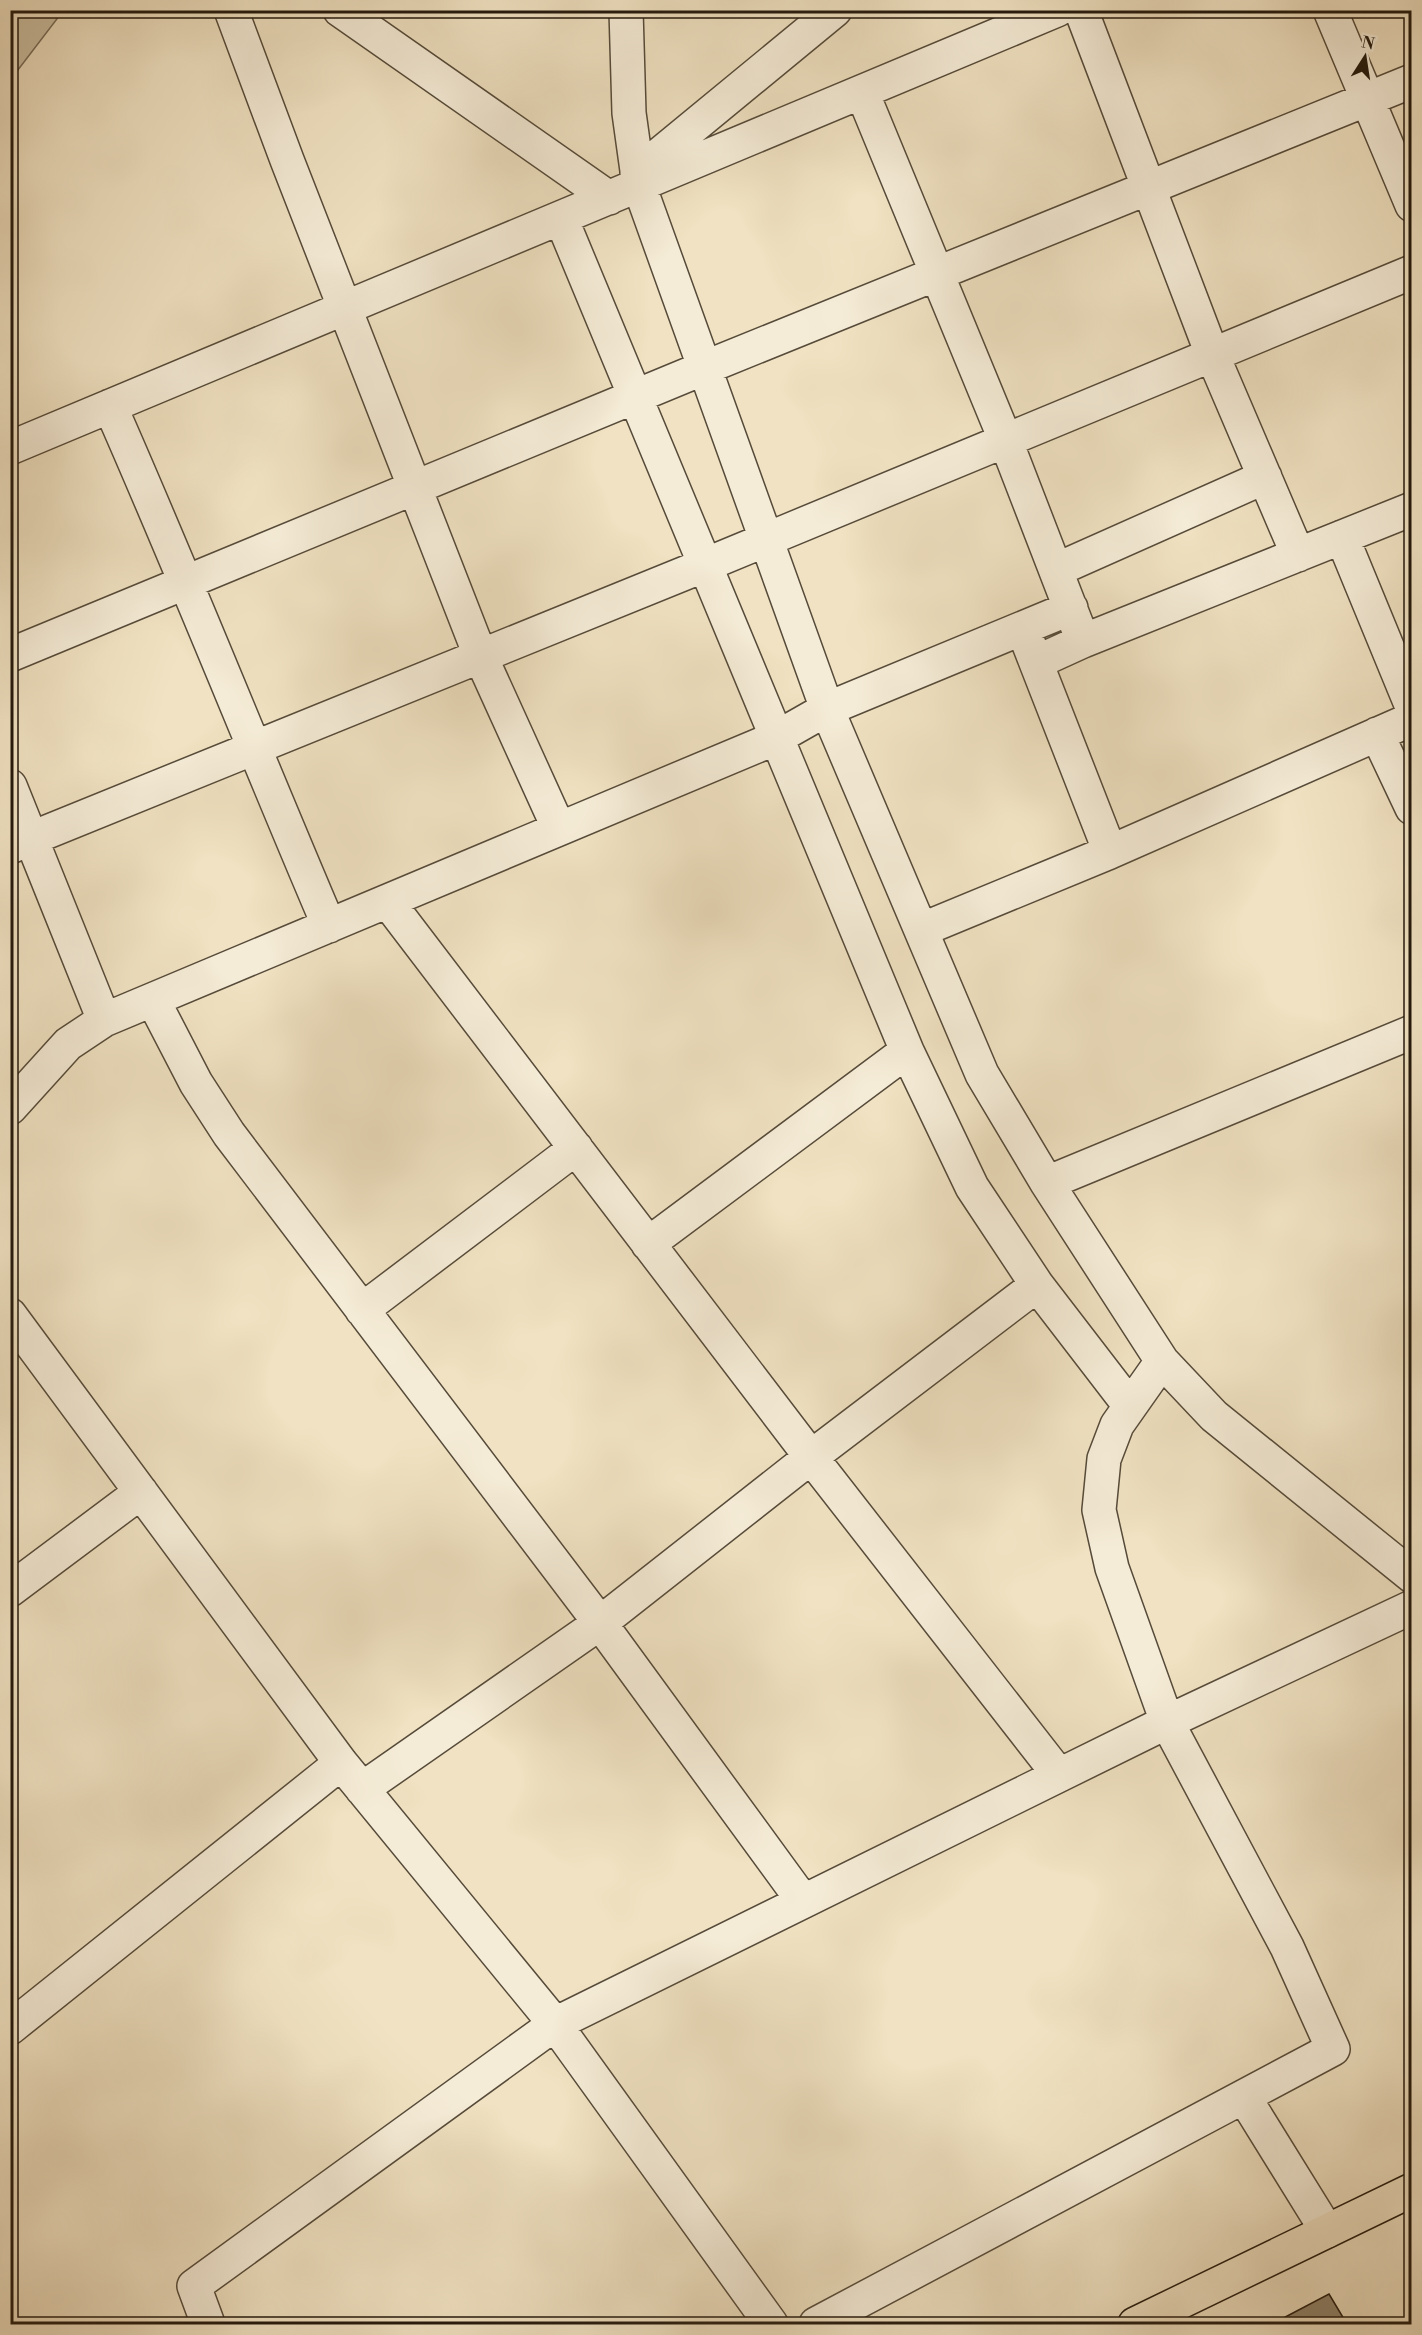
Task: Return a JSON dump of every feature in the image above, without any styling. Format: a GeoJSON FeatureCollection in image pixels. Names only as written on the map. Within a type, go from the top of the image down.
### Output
{"type":"FeatureCollection","features":[{"type":"Feature","properties":{"kind":"main road"},"geometry":{"type":"LineString","coordinates":[[1135,2325],[1412,2190]]}},
{"type":"Feature","properties":{"kind":"street"},"geometry":{"type":"LineString","coordinates":[[231,10],[344,308],[480,655],[559,829]]}},
{"type":"Feature","properties":{"kind":"street"},"geometry":{"type":"LineString","coordinates":[[340,10],[609,198]]}},
{"type":"Feature","properties":{"kind":"street"},"geometry":{"type":"LineString","coordinates":[[626,10],[629,113],[638,179],[827,709],[982,1074],[1047,1183],[1162,1360],[1214,1416],[1412,1576]]}},
{"type":"Feature","properties":{"kind":"street"},"geometry":{"type":"LineString","coordinates":[[10,448],[609,198],[638,179],[835,10]]}},
{"type":"Feature","properties":{"kind":"street"},"geometry":{"type":"LineString","coordinates":[[638,179],[862,92],[1057,10]]}},
{"type":"Feature","properties":{"kind":"street"},"geometry":{"type":"LineString","coordinates":[[1081,10],[1212,354],[1298,555]]}},
{"type":"Feature","properties":{"kind":"street"},"geometry":{"type":"LineString","coordinates":[[1330,10],[1412,205]]}},
{"type":"Feature","properties":{"kind":"street"},"geometry":{"type":"LineString","coordinates":[[10,655],[704,368],[1412,81]]}},
{"type":"Feature","properties":{"kind":"street"},"geometry":{"type":"LineString","coordinates":[[862,92],[1005,439],[1083,641]]}},
{"type":"Feature","properties":{"kind":"street"},"geometry":{"type":"LineString","coordinates":[[561,218],[907,1051],[972,1187],[1037,1285],[1130,1406]]}},
{"type":"Feature","properties":{"kind":"street"},"geometry":{"type":"LineString","coordinates":[[21,843],[705,565],[765,538],[1412,272]]}},
{"type":"Feature","properties":{"kind":"street"},"geometry":{"type":"LineString","coordinates":[[110,406],[188,582],[253,747],[329,926]]}},
{"type":"Feature","properties":{"kind":"street"},"geometry":{"type":"LineString","coordinates":[[1056,570],[1265,477]]}},
{"type":"Feature","properties":{"kind":"street"},"geometry":{"type":"LineString","coordinates":[[1037,663],[1083,641],[1412,509]]}},
{"type":"Feature","properties":{"kind":"street"},"geometry":{"type":"LineString","coordinates":[[1342,537],[1412,707]]}},
{"type":"Feature","properties":{"kind":"street"},"geometry":{"type":"LineString","coordinates":[[10,1108],[68,1044],[104,1020],[776,738],[827,709],[1071,608]]}},
{"type":"Feature","properties":{"kind":"street"},"geometry":{"type":"LineString","coordinates":[[1022,628],[1110,852]]}},
{"type":"Feature","properties":{"kind":"street"},"geometry":{"type":"LineString","coordinates":[[921,930],[1110,852],[1412,719]]}},
{"type":"Feature","properties":{"kind":"street"},"geometry":{"type":"LineString","coordinates":[[1377,734],[1412,808]]}},
{"type":"Feature","properties":{"kind":"street"},"geometry":{"type":"LineString","coordinates":[[10,786],[21,843],[104,1020]]}},
{"type":"Feature","properties":{"kind":"street"},"geometry":{"type":"LineString","coordinates":[[388,902],[811,1457],[1059,1775]]}},
{"type":"Feature","properties":{"kind":"street"},"geometry":{"type":"LineString","coordinates":[[153,999],[196,1083],[229,1134],[600,1623],[803,1901]]}},
{"type":"Feature","properties":{"kind":"street"},"geometry":{"type":"LineString","coordinates":[[1047,1183],[1412,1032]]}},
{"type":"Feature","properties":{"kind":"street"},"geometry":{"type":"LineString","coordinates":[[648,1244],[907,1051]]}},
{"type":"Feature","properties":{"kind":"street"},"geometry":{"type":"LineString","coordinates":[[362,1310],[576,1148]]}},
{"type":"Feature","properties":{"kind":"street"},"geometry":{"type":"LineString","coordinates":[[362,1789],[600,1623],[811,1457],[1037,1285]]}},
{"type":"Feature","properties":{"kind":"street"},"geometry":{"type":"LineString","coordinates":[[10,1315],[341,1763],[555,2024],[771,2325]]}},
{"type":"Feature","properties":{"kind":"street"},"geometry":{"type":"LineString","coordinates":[[816,2325],[1333,2049],[1287,1947],[1167,1722],[1112,1568],[1099,1510],[1104,1459],[1117,1425],[1162,1360]]}},
{"type":"Feature","properties":{"kind":"street"},"geometry":{"type":"LineString","coordinates":[[10,1590],[141,1492]]}},
{"type":"Feature","properties":{"kind":"street"},"geometry":{"type":"LineString","coordinates":[[208,2325],[194,2286],[555,2024],[1167,1722],[1412,1607]]}},
{"type":"Feature","properties":{"kind":"street"},"geometry":{"type":"LineString","coordinates":[[10,2028],[341,1763]]}},
{"type":"Feature","properties":{"kind":"street"},"geometry":{"type":"LineString","coordinates":[[1244,2097],[1327,2231]]}},
{"type":"Feature","properties":{"kind":"shaded area"},"geometry":{"type":"Polygon","coordinates":[[[10,11],[63,11],[11,79],[10,11]]]}},
{"type":"Feature","properties":{"kind":"building"},"geometry":{"type":"Polygon","coordinates":[[[1329,2294],[1347,2324],[1272,2324],[1329,2294]]]}}]}
